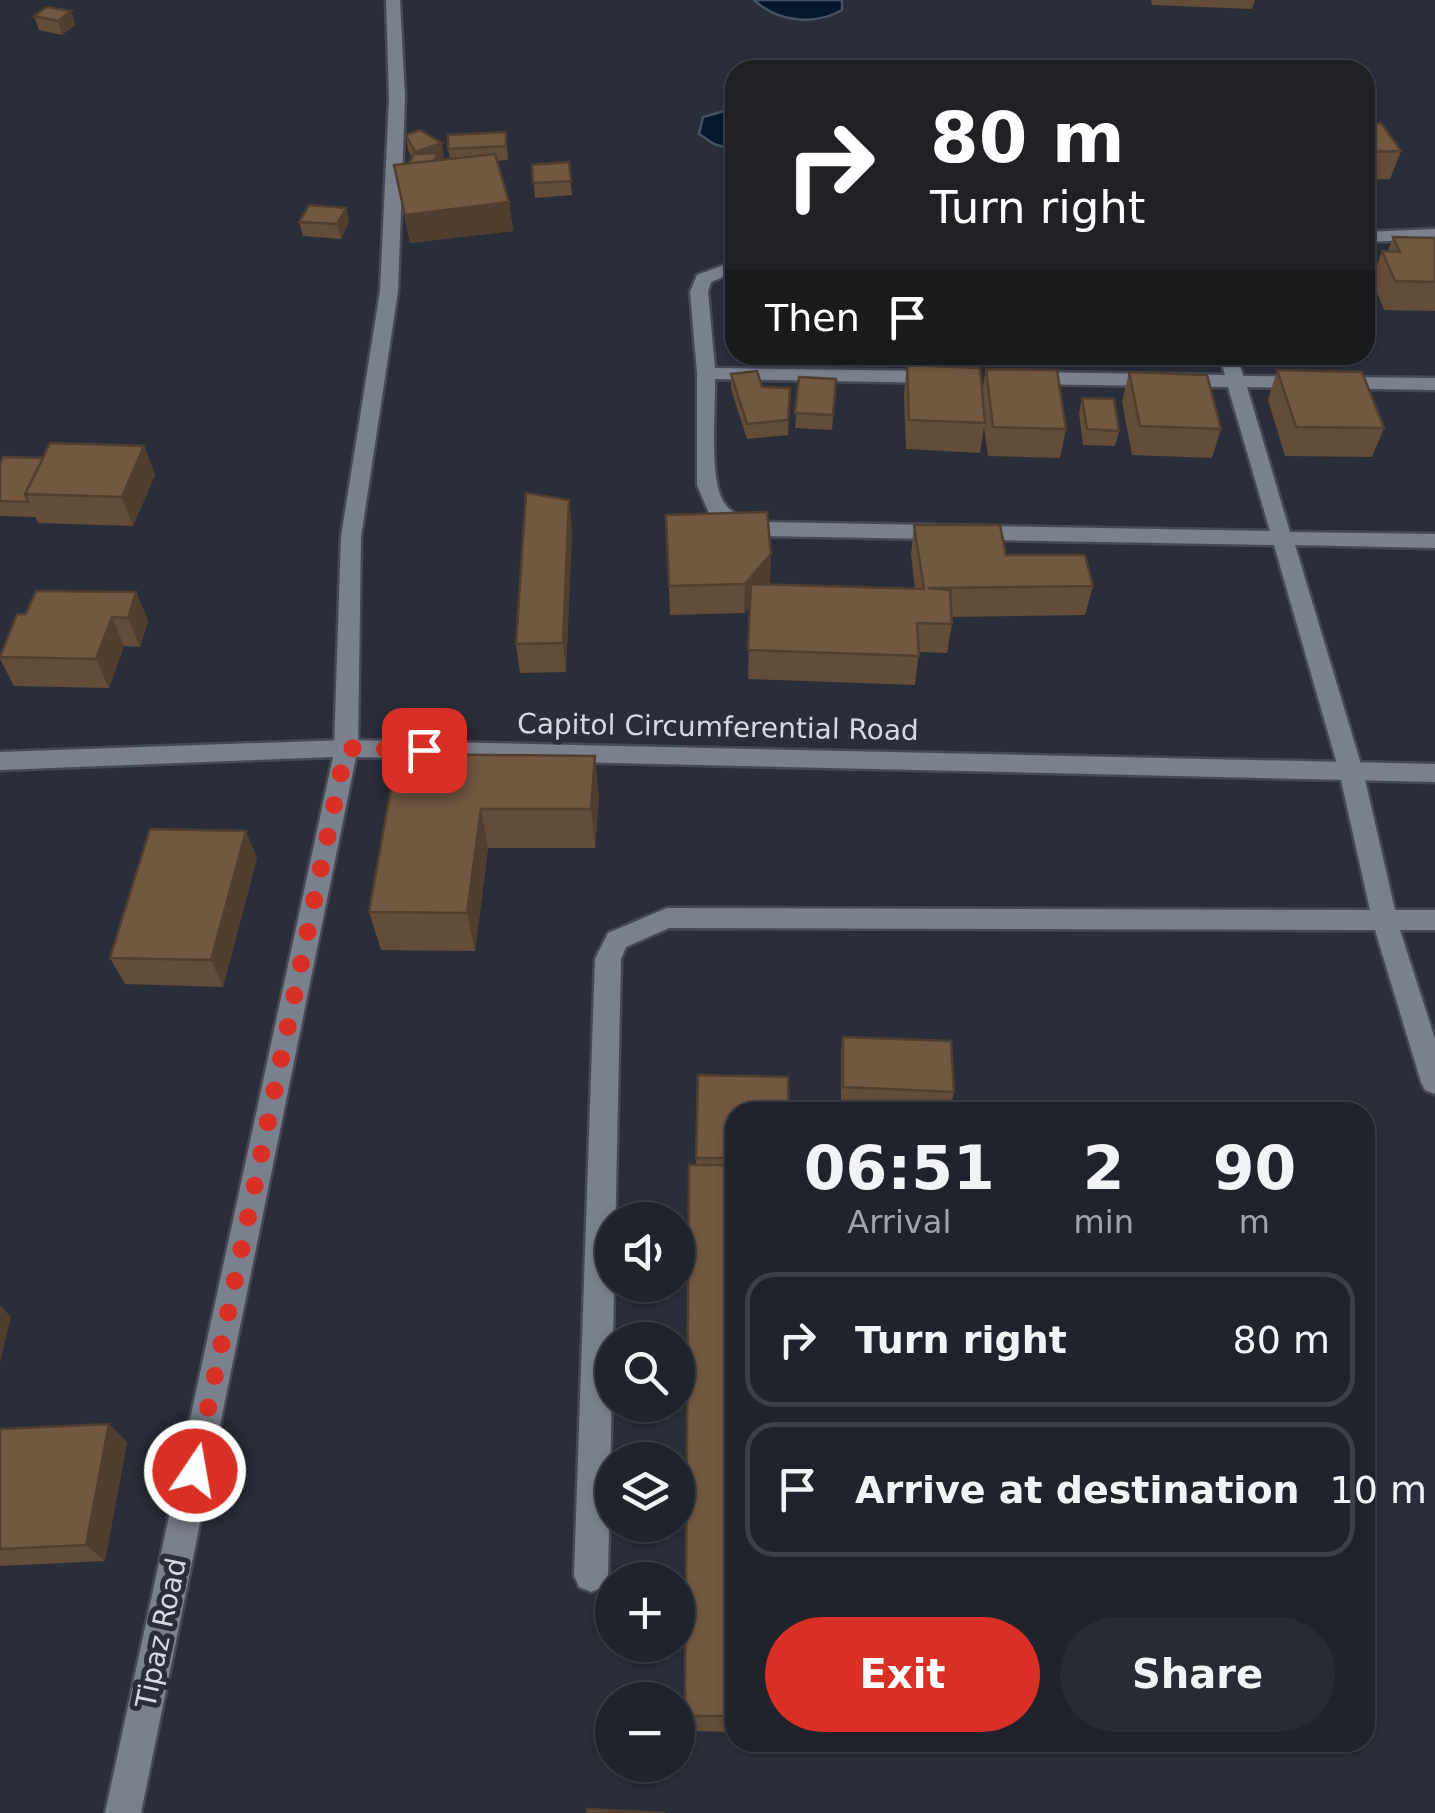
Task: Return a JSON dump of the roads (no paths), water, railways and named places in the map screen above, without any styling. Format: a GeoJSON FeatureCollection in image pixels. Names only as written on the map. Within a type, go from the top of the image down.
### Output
{"type":"FeatureCollection","features":[{"type":"Feature","properties":{"kind":"street","name":"Tipaz Road"},"geometry":{"type":"LineString","coordinates":[[123,1813],[346,748],[351,537],[389,291],[396,98],[393,0]]}},
{"type":"Feature","properties":{"kind":"street"},"geometry":{"type":"LineString","coordinates":[[1375,237],[1435,234]]}},
{"type":"Feature","properties":{"kind":"street"},"geometry":{"type":"LineString","coordinates":[[725,270],[703,279],[699,292],[706,373],[707,485],[716,508],[735,523],[759,529],[1435,540]]}},
{"type":"Feature","properties":{"kind":"street"},"geometry":{"type":"LineString","coordinates":[[1231,365],[1351,772],[1384,918],[1435,1082]]}},
{"type":"Feature","properties":{"kind":"street"},"geometry":{"type":"LineString","coordinates":[[706,373],[962,377]]}},
{"type":"Feature","properties":{"kind":"street"},"geometry":{"type":"LineString","coordinates":[[1001,378],[1435,384]]}},
{"type":"Feature","properties":{"kind":"street","name":"Capitol Circumferential Road"},"geometry":{"type":"LineString","coordinates":[[0,762],[346,748],[1435,772]]}},
{"type":"Feature","properties":{"kind":"street"},"geometry":{"type":"LineString","coordinates":[[591,1576],[608,959],[618,940],[666,918],[1435,920]]}},
{"type":"Feature","properties":{"kind":"water"},"geometry":{"type":"Polygon","coordinates":[[[754,0],[842,0],[842,10],[820,18],[796,19],[774,13],[754,0]]]}},
{"type":"Feature","properties":{"kind":"water"},"geometry":{"type":"Polygon","coordinates":[[[725,111],[725,147],[699,134],[703,117],[725,111]]]}}]}
